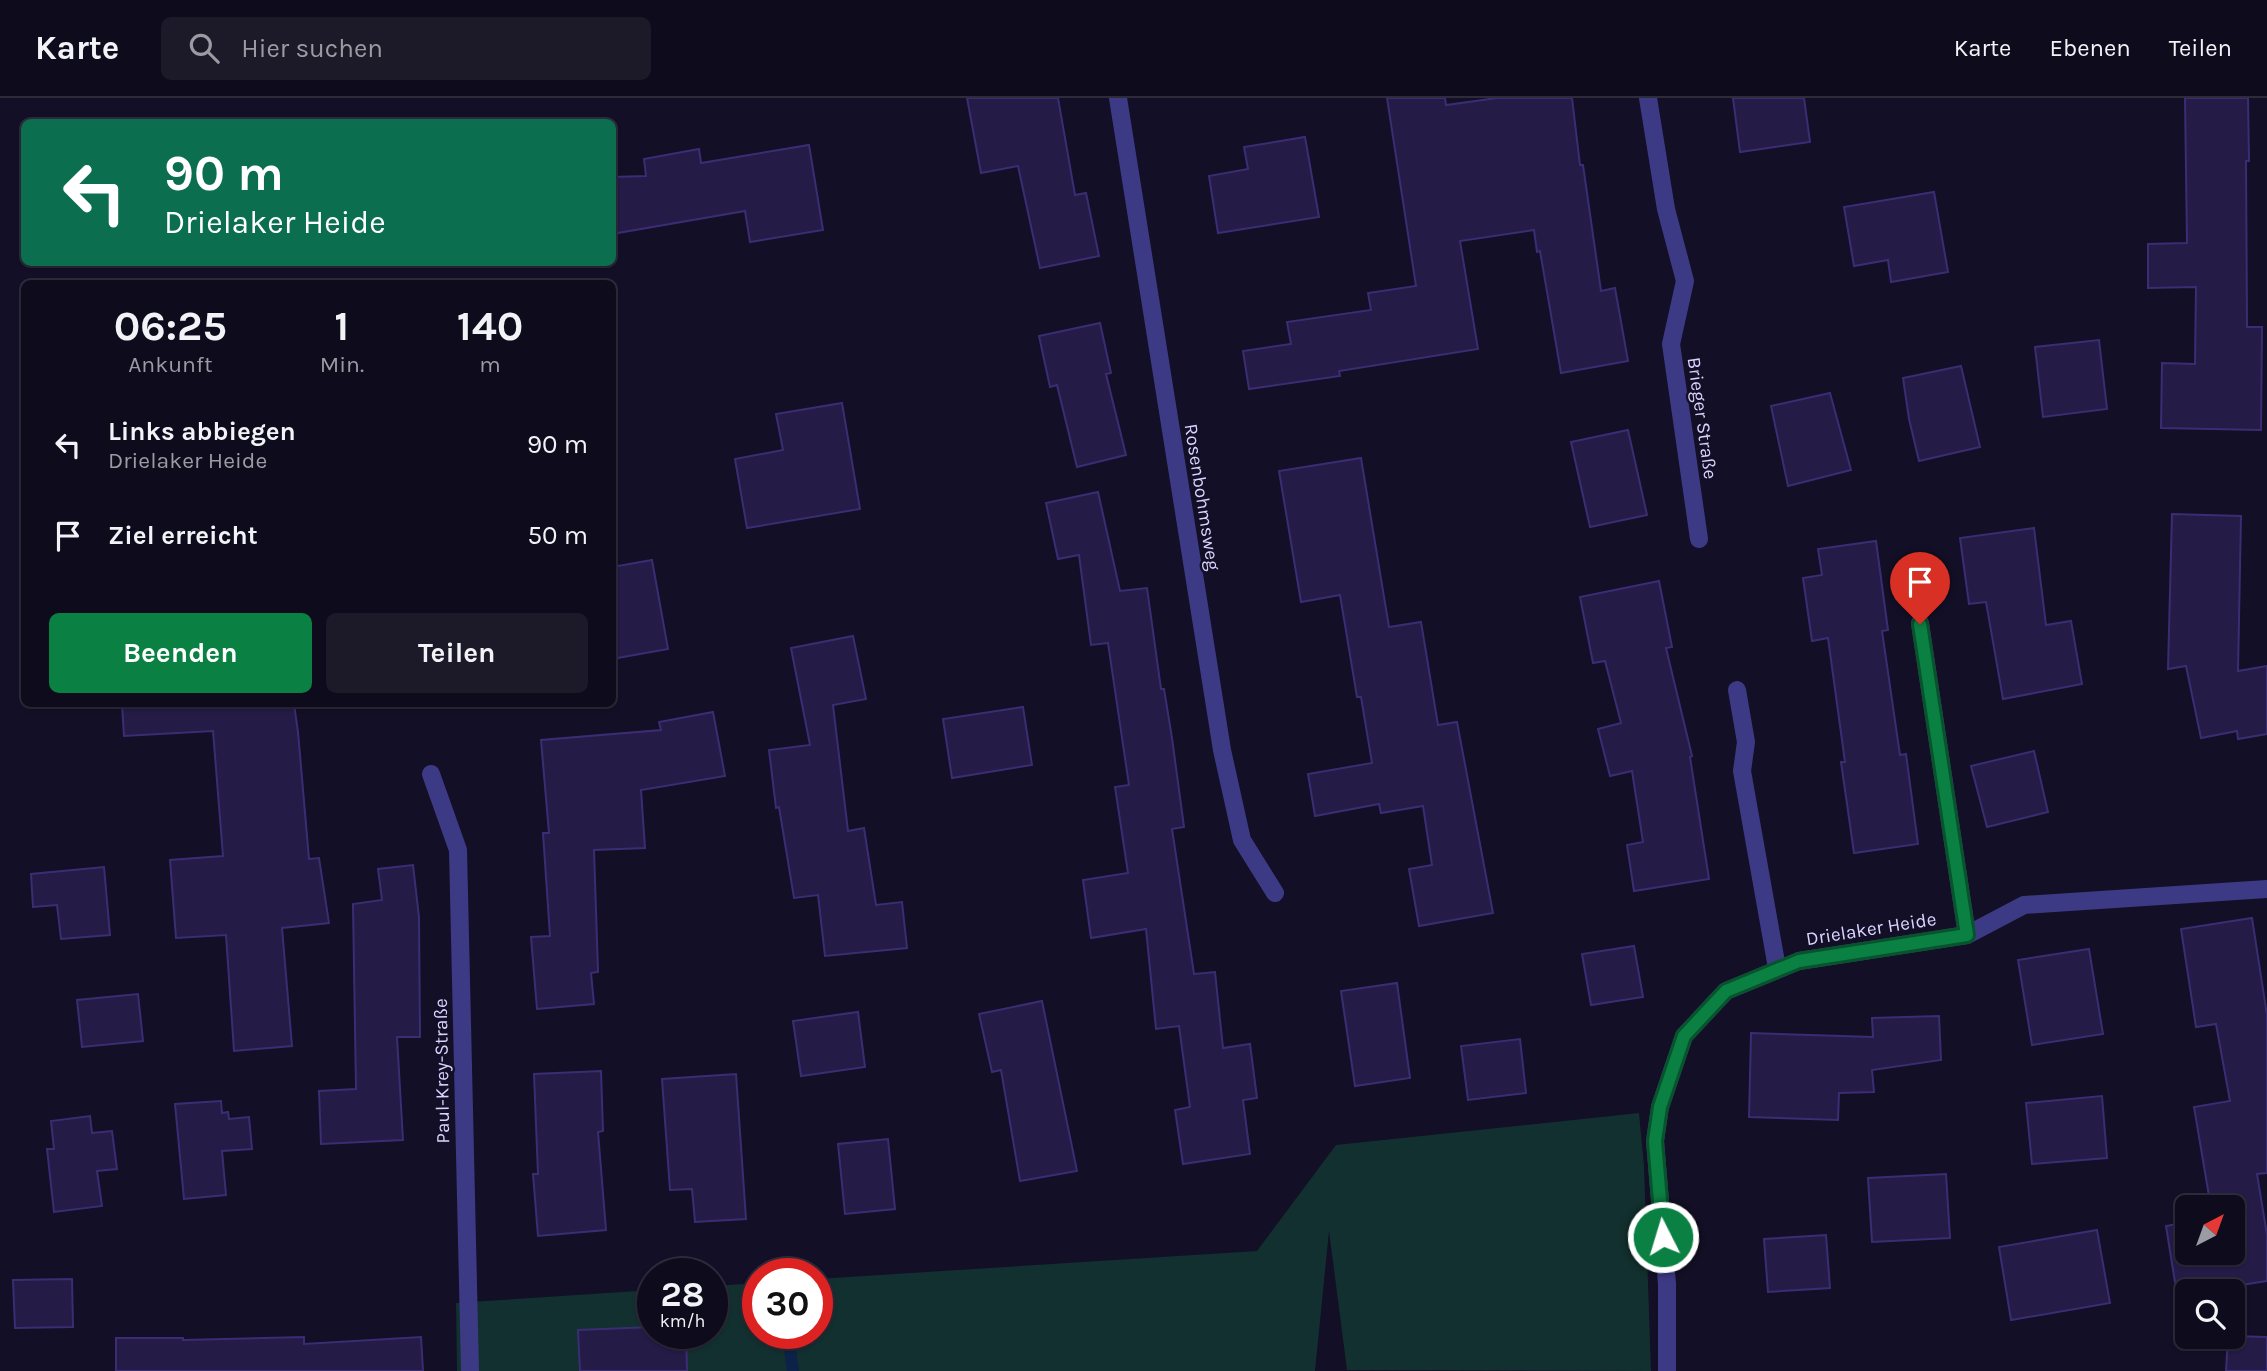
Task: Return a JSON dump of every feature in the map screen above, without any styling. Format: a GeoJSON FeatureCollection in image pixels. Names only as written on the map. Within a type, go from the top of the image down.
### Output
{"type":"FeatureCollection","features":[{"type":"Feature","properties":{"kind":"street","name":"Rosenbohmsweg"},"geometry":{"type":"LineString","coordinates":[[1118,98],[1222,750],[1242,840],[1275,893]]}},
{"type":"Feature","properties":{"kind":"street","name":"Brieger Straße"},"geometry":{"type":"LineString","coordinates":[[1648,98],[1666,209],[1685,281],[1671,344],[1699,539]]}},
{"type":"Feature","properties":{"kind":"street","name":"Drielaker Heide"},"geometry":{"type":"LineString","coordinates":[[1920,624],[1967,935]]}},
{"type":"Feature","properties":{"kind":"street"},"geometry":{"type":"LineString","coordinates":[[1737,690],[1746,742],[1742,771],[1777,968]]}},
{"type":"Feature","properties":{"kind":"street","name":"Paul-Krey-Straße"},"geometry":{"type":"LineString","coordinates":[[430,774],[458,850],[470,1371]]}},
{"type":"Feature","properties":{"kind":"street","name":"Drielaker Heide"},"geometry":{"type":"LineString","coordinates":[[1667,1371],[1667,1284],[1655,1141],[1660,1107],[1684,1036],[1726,991],[1799,961],[1967,935],[2024,905],[2267,889]]}},
{"type":"Feature","properties":{"kind":"green space"},"geometry":{"type":"Polygon","coordinates":[[[1639,1113],[1644,1166],[1651,1371],[1347,1370],[1329,1231],[1315,1371],[457,1371],[456,1303],[637,1291],[637,1349],[728,1349],[728,1285],[742,1284],[742,1349],[833,1349],[833,1278],[1257,1251],[1336,1145],[1639,1113]]]}},
{"type":"Feature","properties":{"kind":"building"},"geometry":{"type":"Polygon","coordinates":[[[967,98],[1058,98],[1075,195],[1086,193],[1099,256],[1040,268],[1018,166],[981,173],[967,98]]]}},
{"type":"Feature","properties":{"kind":"building"},"geometry":{"type":"Polygon","coordinates":[[[1387,98],[1445,98],[1446,105],[1497,98],[1572,98],[1601,291],[1615,288],[1628,361],[1561,373],[1534,230],[1460,241],[1478,349],[1339,371],[1340,376],[1249,389],[1243,351],[1291,344],[1287,322],[1371,310],[1368,293],[1416,286],[1387,98]]]}},
{"type":"Feature","properties":{"kind":"building"},"geometry":{"type":"Polygon","coordinates":[[[1733,98],[1804,98],[1810,142],[1740,152],[1733,98]]]}},
{"type":"Feature","properties":{"kind":"building"},"geometry":{"type":"Polygon","coordinates":[[[2185,98],[2248,98],[2247,327],[2262,327],[2261,430],[2161,428],[2162,363],[2195,364],[2196,287],[2148,288],[2148,244],[2187,243],[2185,98]]]}},
{"type":"Feature","properties":{"kind":"building"},"geometry":{"type":"Polygon","coordinates":[[[1305,137],[1319,217],[1218,233],[1209,176],[1248,169],[1244,147],[1305,137]]]}},
{"type":"Feature","properties":{"kind":"building"},"geometry":{"type":"Polygon","coordinates":[[[809,145],[823,230],[750,242],[745,211],[616,233],[616,177],[646,176],[644,159],[699,149],[701,163],[809,145]]]}},
{"type":"Feature","properties":{"kind":"building"},"geometry":{"type":"Polygon","coordinates":[[[1934,192],[1948,272],[1891,282],[1888,260],[1854,266],[1844,207],[1934,192]]]}},
{"type":"Feature","properties":{"kind":"building"},"geometry":{"type":"Polygon","coordinates":[[[1100,323],[1111,373],[1106,374],[1126,455],[1077,467],[1057,385],[1050,387],[1039,336],[1100,323]]]}},
{"type":"Feature","properties":{"kind":"building"},"geometry":{"type":"Polygon","coordinates":[[[2099,340],[2107,409],[2043,417],[2035,347],[2099,340]]]}},
{"type":"Feature","properties":{"kind":"building"},"geometry":{"type":"Polygon","coordinates":[[[1961,366],[1980,447],[1919,461],[1903,378],[1961,366]]]}},
{"type":"Feature","properties":{"kind":"building"},"geometry":{"type":"Polygon","coordinates":[[[1830,393],[1851,470],[1788,486],[1771,406],[1830,393]]]}},
{"type":"Feature","properties":{"kind":"building"},"geometry":{"type":"Polygon","coordinates":[[[842,403],[860,509],[747,528],[735,459],[783,450],[776,414],[842,403]]]}},
{"type":"Feature","properties":{"kind":"building"},"geometry":{"type":"Polygon","coordinates":[[[1628,430],[1647,515],[1590,527],[1571,442],[1628,430]]]}},
{"type":"Feature","properties":{"kind":"building"},"geometry":{"type":"Polygon","coordinates":[[[1361,458],[1389,627],[1421,622],[1438,725],[1457,722],[1493,913],[1419,926],[1409,869],[1432,865],[1423,806],[1381,813],[1379,804],[1315,816],[1308,774],[1372,763],[1361,697],[1357,697],[1340,595],[1301,602],[1279,471],[1361,458]]]}},
{"type":"Feature","properties":{"kind":"building"},"geometry":{"type":"Polygon","coordinates":[[[1098,492],[1120,591],[1147,588],[1184,827],[1172,829],[1194,974],[1215,972],[1223,1048],[1250,1044],[1257,1098],[1243,1100],[1250,1154],[1183,1164],[1175,1110],[1190,1107],[1179,1026],[1156,1029],[1146,929],[1091,938],[1083,880],[1128,873],[1115,787],[1129,785],[1108,643],[1091,645],[1079,555],[1058,559],[1046,503],[1098,492]]]}},
{"type":"Feature","properties":{"kind":"building"},"geometry":{"type":"Polygon","coordinates":[[[2172,514],[2241,516],[2238,671],[2267,666],[2267,734],[2238,739],[2237,731],[2201,738],[2186,666],[2168,669],[2172,514]]]}},
{"type":"Feature","properties":{"kind":"building"},"geometry":{"type":"Polygon","coordinates":[[[2034,528],[2046,625],[2071,621],[2082,684],[2003,699],[1986,602],[1969,604],[1960,538],[2034,528]]]}},
{"type":"Feature","properties":{"kind":"building"},"geometry":{"type":"Polygon","coordinates":[[[1876,541],[1888,630],[1882,631],[1900,755],[1906,754],[1918,844],[1854,853],[1828,638],[1812,641],[1803,578],[1822,575],[1818,549],[1876,541]]]}},
{"type":"Feature","properties":{"kind":"building"},"geometry":{"type":"Polygon","coordinates":[[[652,560],[668,649],[616,658],[616,566],[652,560]]]}},
{"type":"Feature","properties":{"kind":"building"},"geometry":{"type":"Polygon","coordinates":[[[1659,581],[1672,647],[1666,648],[1692,756],[1690,757],[1709,879],[1634,891],[1627,845],[1643,842],[1632,771],[1610,776],[1598,729],[1621,723],[1605,661],[1593,663],[1580,597],[1659,581]]]}},
{"type":"Feature","properties":{"kind":"building"},"geometry":{"type":"Polygon","coordinates":[[[853,636],[866,699],[833,705],[848,831],[864,828],[876,905],[902,902],[907,948],[825,956],[818,895],[794,898],[779,807],[776,808],[769,750],[810,745],[791,648],[853,636]]]}},
{"type":"Feature","properties":{"kind":"building"},"geometry":{"type":"Polygon","coordinates":[[[122,707],[294,707],[309,859],[319,858],[329,923],[282,928],[292,1046],[234,1051],[226,935],[176,938],[170,860],[223,856],[213,731],[124,736],[122,707]]]}},
{"type":"Feature","properties":{"kind":"building"},"geometry":{"type":"Polygon","coordinates":[[[1023,707],[1032,765],[952,778],[943,719],[1023,707]]]}},
{"type":"Feature","properties":{"kind":"building"},"geometry":{"type":"Polygon","coordinates":[[[713,712],[725,776],[641,790],[645,848],[594,850],[598,972],[591,973],[594,1004],[537,1009],[531,937],[550,936],[543,833],[549,833],[541,740],[661,730],[659,722],[713,712]]]}},
{"type":"Feature","properties":{"kind":"building"},"geometry":{"type":"Polygon","coordinates":[[[2034,751],[2048,812],[1987,827],[1971,766],[2034,751]]]}},
{"type":"Feature","properties":{"kind":"building"},"geometry":{"type":"Polygon","coordinates":[[[413,865],[419,917],[420,1037],[397,1037],[403,1140],[321,1144],[319,1091],[356,1089],[353,904],[382,900],[378,869],[413,865]]]}},
{"type":"Feature","properties":{"kind":"building"},"geometry":{"type":"Polygon","coordinates":[[[104,867],[110,935],[61,939],[57,905],[33,907],[31,874],[104,867]]]}},
{"type":"Feature","properties":{"kind":"building"},"geometry":{"type":"Polygon","coordinates":[[[2252,918],[2267,1015],[2267,1173],[2257,1174],[2267,1235],[2267,1281],[2245,1284],[2245,1279],[2175,1279],[2175,1282],[2166,1226],[2175,1224],[2175,1265],[2245,1265],[2245,1195],[2209,1195],[2194,1107],[2230,1101],[2216,1024],[2196,1027],[2181,929],[2252,918]]]}},
{"type":"Feature","properties":{"kind":"building"},"geometry":{"type":"Polygon","coordinates":[[[1634,946],[1643,997],[1591,1005],[1582,954],[1634,946]]]}},
{"type":"Feature","properties":{"kind":"building"},"geometry":{"type":"Polygon","coordinates":[[[2089,949],[2103,1034],[2032,1045],[2018,960],[2089,949]]]}},
{"type":"Feature","properties":{"kind":"building"},"geometry":{"type":"Polygon","coordinates":[[[1397,983],[1410,1078],[1355,1086],[1341,991],[1397,983]]]}},
{"type":"Feature","properties":{"kind":"building"},"geometry":{"type":"Polygon","coordinates":[[[138,994],[143,1041],[82,1047],[77,1000],[138,994]]]}},
{"type":"Feature","properties":{"kind":"building"},"geometry":{"type":"Polygon","coordinates":[[[1042,1001],[1077,1171],[1020,1181],[1001,1070],[992,1072],[979,1014],[1042,1001]]]}},
{"type":"Feature","properties":{"kind":"building"},"geometry":{"type":"Polygon","coordinates":[[[858,1012],[865,1067],[801,1076],[793,1021],[858,1012]]]}},
{"type":"Feature","properties":{"kind":"building"},"geometry":{"type":"Polygon","coordinates":[[[1939,1016],[1941,1060],[1872,1070],[1874,1092],[1839,1093],[1838,1120],[1749,1117],[1751,1033],[1873,1037],[1872,1018],[1939,1016]]]}},
{"type":"Feature","properties":{"kind":"building"},"geometry":{"type":"Polygon","coordinates":[[[1520,1039],[1526,1093],[1468,1100],[1461,1046],[1520,1039]]]}},
{"type":"Feature","properties":{"kind":"building"},"geometry":{"type":"Polygon","coordinates":[[[601,1071],[603,1131],[598,1132],[606,1230],[538,1236],[533,1174],[538,1174],[534,1074],[601,1071]]]}},
{"type":"Feature","properties":{"kind":"building"},"geometry":{"type":"Polygon","coordinates":[[[736,1074],[746,1219],[695,1222],[692,1189],[670,1190],[662,1079],[736,1074]]]}},
{"type":"Feature","properties":{"kind":"building"},"geometry":{"type":"Polygon","coordinates":[[[2102,1096],[2107,1158],[2032,1164],[2026,1103],[2102,1096]]]}},
{"type":"Feature","properties":{"kind":"building"},"geometry":{"type":"Polygon","coordinates":[[[221,1101],[222,1113],[228,1112],[229,1119],[249,1117],[252,1149],[222,1151],[226,1195],[184,1199],[175,1104],[221,1101]]]}},
{"type":"Feature","properties":{"kind":"building"},"geometry":{"type":"Polygon","coordinates":[[[90,1116],[92,1133],[112,1131],[117,1169],[97,1171],[102,1206],[54,1212],[47,1149],[54,1149],[51,1121],[90,1116]]]}},
{"type":"Feature","properties":{"kind":"building"},"geometry":{"type":"Polygon","coordinates":[[[888,1139],[895,1209],[845,1214],[838,1144],[888,1139]]]}},
{"type":"Feature","properties":{"kind":"building"},"geometry":{"type":"Polygon","coordinates":[[[1946,1174],[1950,1238],[1872,1242],[1868,1178],[1946,1174]]]}},
{"type":"Feature","properties":{"kind":"building"},"geometry":{"type":"Polygon","coordinates":[[[2097,1230],[2110,1303],[2011,1320],[1999,1247],[2097,1230]]]}},
{"type":"Feature","properties":{"kind":"building"},"geometry":{"type":"Polygon","coordinates":[[[1826,1235],[1830,1288],[1768,1292],[1764,1239],[1826,1235]]]}},
{"type":"Feature","properties":{"kind":"building"},"geometry":{"type":"Polygon","coordinates":[[[72,1279],[73,1327],[15,1328],[13,1280],[72,1279]]]}},
{"type":"Feature","properties":{"kind":"building"},"geometry":{"type":"Polygon","coordinates":[[[637,1328],[637,1349],[686,1349],[687,1371],[580,1371],[578,1330],[637,1328]]]}},
{"type":"Feature","properties":{"kind":"building"},"geometry":{"type":"Polygon","coordinates":[[[2245,1336],[2267,1337],[2267,1371],[2226,1371],[2227,1349],[2245,1349],[2245,1336]]]}},
{"type":"Feature","properties":{"kind":"building"},"geometry":{"type":"Polygon","coordinates":[[[304,1337],[304,1344],[421,1337],[423,1371],[116,1371],[116,1338],[183,1340],[304,1337]]]}},
{"type":"Feature","properties":{"kind":"waterway"},"geometry":{"type":"LineString","coordinates":[[790,1349],[793,1371]]}},
{"type":"Feature","properties":{"kind":"route"},"geometry":{"type":"LineString","coordinates":[[1663,1237],[1655,1141],[1660,1107],[1684,1036],[1726,991],[1799,961],[1967,935],[1920,624]]}}]}
